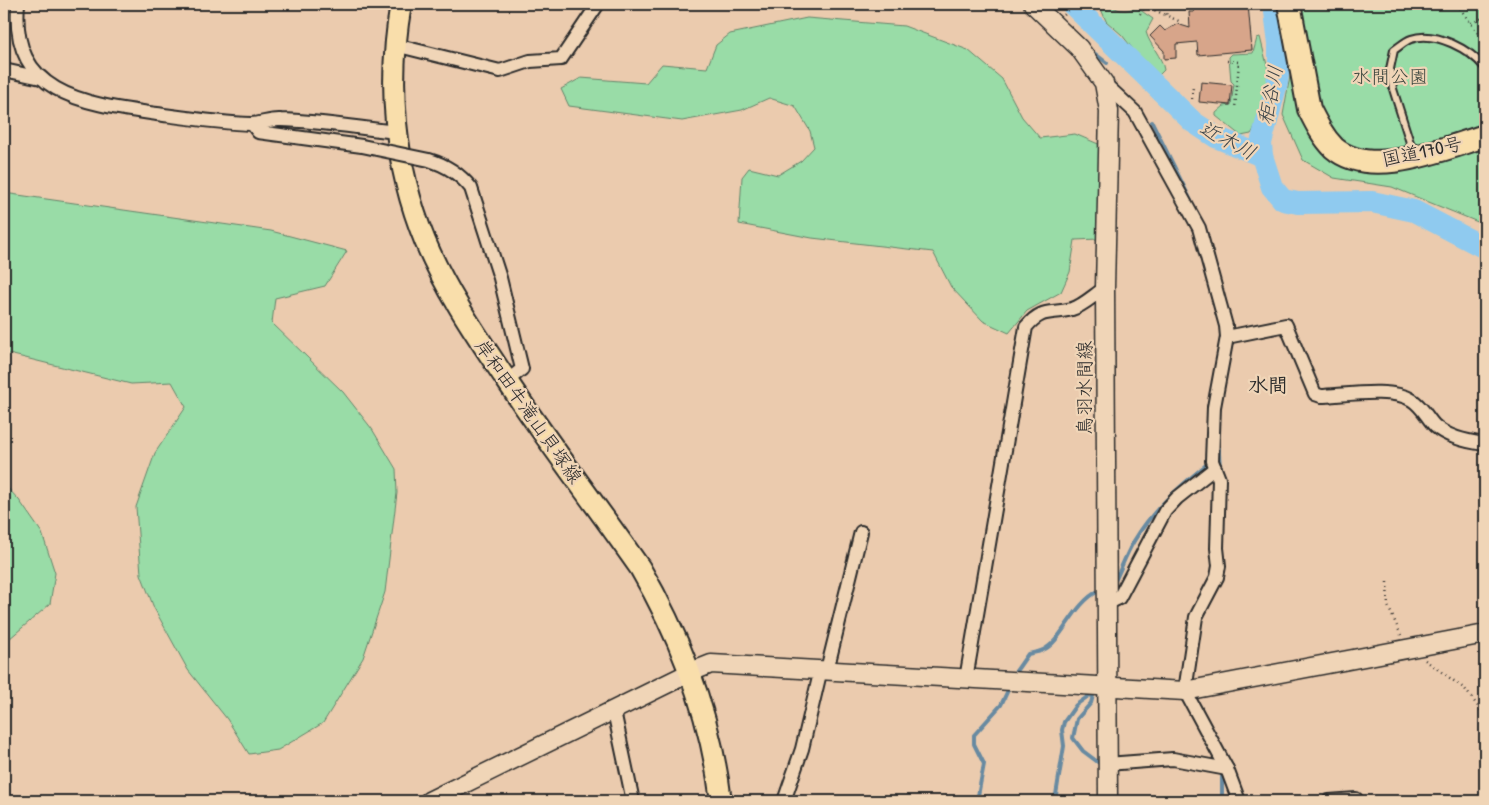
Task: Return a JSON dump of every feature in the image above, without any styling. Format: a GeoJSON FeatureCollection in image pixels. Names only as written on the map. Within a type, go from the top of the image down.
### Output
{"type":"FeatureCollection","features":[{"type":"Feature","properties":{"kind":"highway","name":"国道170号"},"geometry":{"type":"LineString","coordinates":[[1289,4],[1309,109],[1325,138],[1335,149],[1369,161],[1386,162],[1415,156],[1485,136]]}},
{"type":"Feature","properties":{"kind":"main road","name":"岸和田牛滝山貝塚線"},"geometry":{"type":"LineString","coordinates":[[401,4],[395,45],[393,83],[398,132],[409,189],[425,240],[464,314],[507,381],[640,568],[691,672],[708,731],[721,801]]}},
{"type":"Feature","properties":{"kind":"street"},"geometry":{"type":"LineString","coordinates":[[18,4],[18,36],[24,56],[41,78],[71,97],[106,106],[252,124],[279,119],[398,132]]}},
{"type":"Feature","properties":{"kind":"street"},"geometry":{"type":"LineString","coordinates":[[395,45],[500,71],[530,61],[556,60],[561,58],[598,4]]}},
{"type":"Feature","properties":{"kind":"street","name":"鳥羽水間線"},"geometry":{"type":"LineString","coordinates":[[1033,4],[1079,48],[1104,83],[1109,111],[1105,288],[1108,801]]}},
{"type":"Feature","properties":{"kind":"street"},"geometry":{"type":"LineString","coordinates":[[4,70],[41,78]]}},
{"type":"Feature","properties":{"kind":"street"},"geometry":{"type":"LineString","coordinates":[[1104,83],[1135,112],[1199,228],[1222,308],[1227,337],[1214,406],[1212,461],[1219,480],[1217,548],[1219,566],[1217,577],[1196,617],[1184,691],[1227,769],[1239,801]]}},
{"type":"Feature","properties":{"kind":"street"},"geometry":{"type":"LineString","coordinates":[[252,124],[258,132],[362,146],[443,164],[462,177],[470,188],[500,278],[522,369],[507,381]]}},
{"type":"Feature","properties":{"kind":"street"},"geometry":{"type":"LineString","coordinates":[[966,679],[1026,327],[1036,316],[1050,310],[1072,309],[1105,288]]}},
{"type":"Feature","properties":{"kind":"street"},"geometry":{"type":"LineString","coordinates":[[1227,337],[1286,325],[1315,394],[1321,396],[1396,394],[1411,399],[1422,408],[1436,427],[1452,436],[1485,444]]}},
{"type":"Feature","properties":{"kind":"street"},"geometry":{"type":"LineString","coordinates":[[1106,604],[1119,598],[1165,511],[1215,468]]}},
{"type":"Feature","properties":{"kind":"street"},"geometry":{"type":"LineString","coordinates":[[784,801],[802,748],[861,532]]}},
{"type":"Feature","properties":{"kind":"street"},"geometry":{"type":"LineString","coordinates":[[428,801],[710,664],[1184,691],[1485,634]]}},
{"type":"Feature","properties":{"kind":"street"},"geometry":{"type":"LineString","coordinates":[[614,711],[633,801]]}},
{"type":"Feature","properties":{"kind":"street"},"geometry":{"type":"LineString","coordinates":[[1107,764],[1173,759],[1227,769]]}},
{"type":"Feature","properties":{"kind":"street"},"geometry":{"type":"LineString","coordinates":[[1328,801],[1356,799]]}},
{"type":"Feature","properties":{"kind":"lane"},"geometry":{"type":"LineString","coordinates":[[1415,156],[1393,90],[1390,69],[1394,50],[1410,39],[1427,36],[1452,44],[1480,62],[1485,68]]}},
{"type":"Feature","properties":{"kind":"path"},"geometry":{"type":"LineString","coordinates":[[1061,18],[1075,4]]}},
{"type":"Feature","properties":{"kind":"path"},"geometry":{"type":"LineString","coordinates":[[1141,4],[1181,22]]}},
{"type":"Feature","properties":{"kind":"path"},"geometry":{"type":"LineString","coordinates":[[1163,4],[1167,17]]}},
{"type":"Feature","properties":{"kind":"path"},"geometry":{"type":"LineString","coordinates":[[1457,4],[1485,43]]}},
{"type":"Feature","properties":{"kind":"path"},"geometry":{"type":"LineString","coordinates":[[1140,14],[1146,6]]}},
{"type":"Feature","properties":{"kind":"path"},"geometry":{"type":"LineString","coordinates":[[1471,23],[1485,17]]}},
{"type":"Feature","properties":{"kind":"path"},"geometry":{"type":"LineString","coordinates":[[1227,61],[1238,62],[1235,108]]}},
{"type":"Feature","properties":{"kind":"path"},"geometry":{"type":"LineString","coordinates":[[1192,98],[1193,86]]}},
{"type":"Feature","properties":{"kind":"green space"},"geometry":{"type":"Polygon","coordinates":[[[1099,4],[1105,4],[1121,10],[1136,7],[1153,19],[1146,32],[1163,65],[1164,70],[1159,75],[1150,71],[1122,35],[1106,21],[1099,4]]]}},
{"type":"Feature","properties":{"kind":"green space","name":"水間公園"},"geometry":{"type":"Polygon","coordinates":[[[1278,4],[1485,4],[1485,225],[1392,187],[1334,178],[1303,160],[1283,115],[1292,65],[1278,4]]]}},
{"type":"Feature","properties":{"kind":"green space"},"geometry":{"type":"Polygon","coordinates":[[[807,18],[904,26],[968,50],[1002,79],[1022,117],[1040,138],[1075,134],[1103,146],[1099,239],[1075,240],[1070,272],[1061,292],[1027,311],[1009,333],[983,321],[951,287],[933,252],[812,238],[739,224],[742,177],[749,168],[778,175],[801,161],[814,147],[810,131],[795,106],[769,98],[742,110],[682,121],[569,106],[561,89],[581,78],[646,83],[662,64],[707,68],[716,45],[730,34],[807,18]]]}},
{"type":"Feature","properties":{"kind":"green space"},"geometry":{"type":"Polygon","coordinates":[[[1260,37],[1271,81],[1270,88],[1253,131],[1251,134],[1241,136],[1216,116],[1216,113],[1224,106],[1231,105],[1234,84],[1231,81],[1229,57],[1232,54],[1253,53],[1257,38],[1260,37]]]}},
{"type":"Feature","properties":{"kind":"green space"},"geometry":{"type":"Polygon","coordinates":[[[4,193],[271,231],[347,251],[325,286],[275,298],[272,323],[343,392],[372,429],[396,469],[397,493],[385,592],[363,658],[323,723],[278,750],[249,754],[227,719],[188,670],[154,608],[141,574],[136,507],[155,453],[186,407],[172,382],[131,384],[9,354],[4,355],[4,193]]]}},
{"type":"Feature","properties":{"kind":"green space"},"geometry":{"type":"Polygon","coordinates":[[[4,484],[19,500],[42,533],[55,573],[50,604],[9,639],[4,641],[4,484]]]}},
{"type":"Feature","properties":{"kind":"building"},"geometry":{"type":"Polygon","coordinates":[[[1193,4],[1248,4],[1252,50],[1198,55],[1197,42],[1176,44],[1176,58],[1164,59],[1164,51],[1150,36],[1160,26],[1165,31],[1177,24],[1190,28],[1189,12],[1194,12],[1193,4]]]}},
{"type":"Feature","properties":{"kind":"building"},"geometry":{"type":"Polygon","coordinates":[[[1201,82],[1232,85],[1230,105],[1199,102],[1201,82]]]}},
{"type":"Feature","properties":{"kind":"waterway","name":"近木川"},"geometry":{"type":"LineString","coordinates":[[1072,4],[1193,122],[1216,137],[1262,156]]}},
{"type":"Feature","properties":{"kind":"waterway","name":"近木川"},"geometry":{"type":"LineString","coordinates":[[1274,4],[1279,43],[1279,67],[1277,83],[1261,143],[1262,156],[1272,187],[1283,200],[1298,203],[1372,202],[1414,211],[1485,248]]}},
{"type":"Feature","properties":{"kind":"waterway"},"geometry":{"type":"LineString","coordinates":[[1094,53],[1107,63]]}},
{"type":"Feature","properties":{"kind":"waterway"},"geometry":{"type":"LineString","coordinates":[[1152,122],[1191,201]]}},
{"type":"Feature","properties":{"kind":"waterway"},"geometry":{"type":"LineString","coordinates":[[1217,442],[1219,442],[1219,455]]}},
{"type":"Feature","properties":{"kind":"waterway"},"geometry":{"type":"LineString","coordinates":[[1219,454],[1220,469]]}},
{"type":"Feature","properties":{"kind":"waterway"},"geometry":{"type":"LineString","coordinates":[[1114,583],[1141,529],[1176,491],[1206,465]]}},
{"type":"Feature","properties":{"kind":"waterway"},"geometry":{"type":"LineString","coordinates":[[1014,674],[1028,654],[1041,651],[1050,645],[1082,604],[1100,590]]}},
{"type":"Feature","properties":{"kind":"waterway"},"geometry":{"type":"LineString","coordinates":[[977,801],[984,764],[974,744],[974,735],[1001,705],[1009,688]]}},
{"type":"Feature","properties":{"kind":"waterway"},"geometry":{"type":"LineString","coordinates":[[1094,692],[1091,703],[1077,719],[1073,738],[1083,751],[1099,763]]}},
{"type":"Feature","properties":{"kind":"waterway"},"geometry":{"type":"LineString","coordinates":[[1055,801],[1064,746],[1062,730],[1064,722],[1076,705],[1094,692]]}},
{"type":"Feature","properties":{"kind":"waterway"},"geometry":{"type":"LineString","coordinates":[[1222,772],[1222,801]]}},
{"type":"Feature","properties":{"kind":"district","name":"水間"},"geometry":{"type":"Point","coordinates":[1268,385]}},
{"type":"Feature","properties":{"kind":"water label","name":"秬谷川"},"geometry":{"type":"Point","coordinates":[1270,95]}}]}
